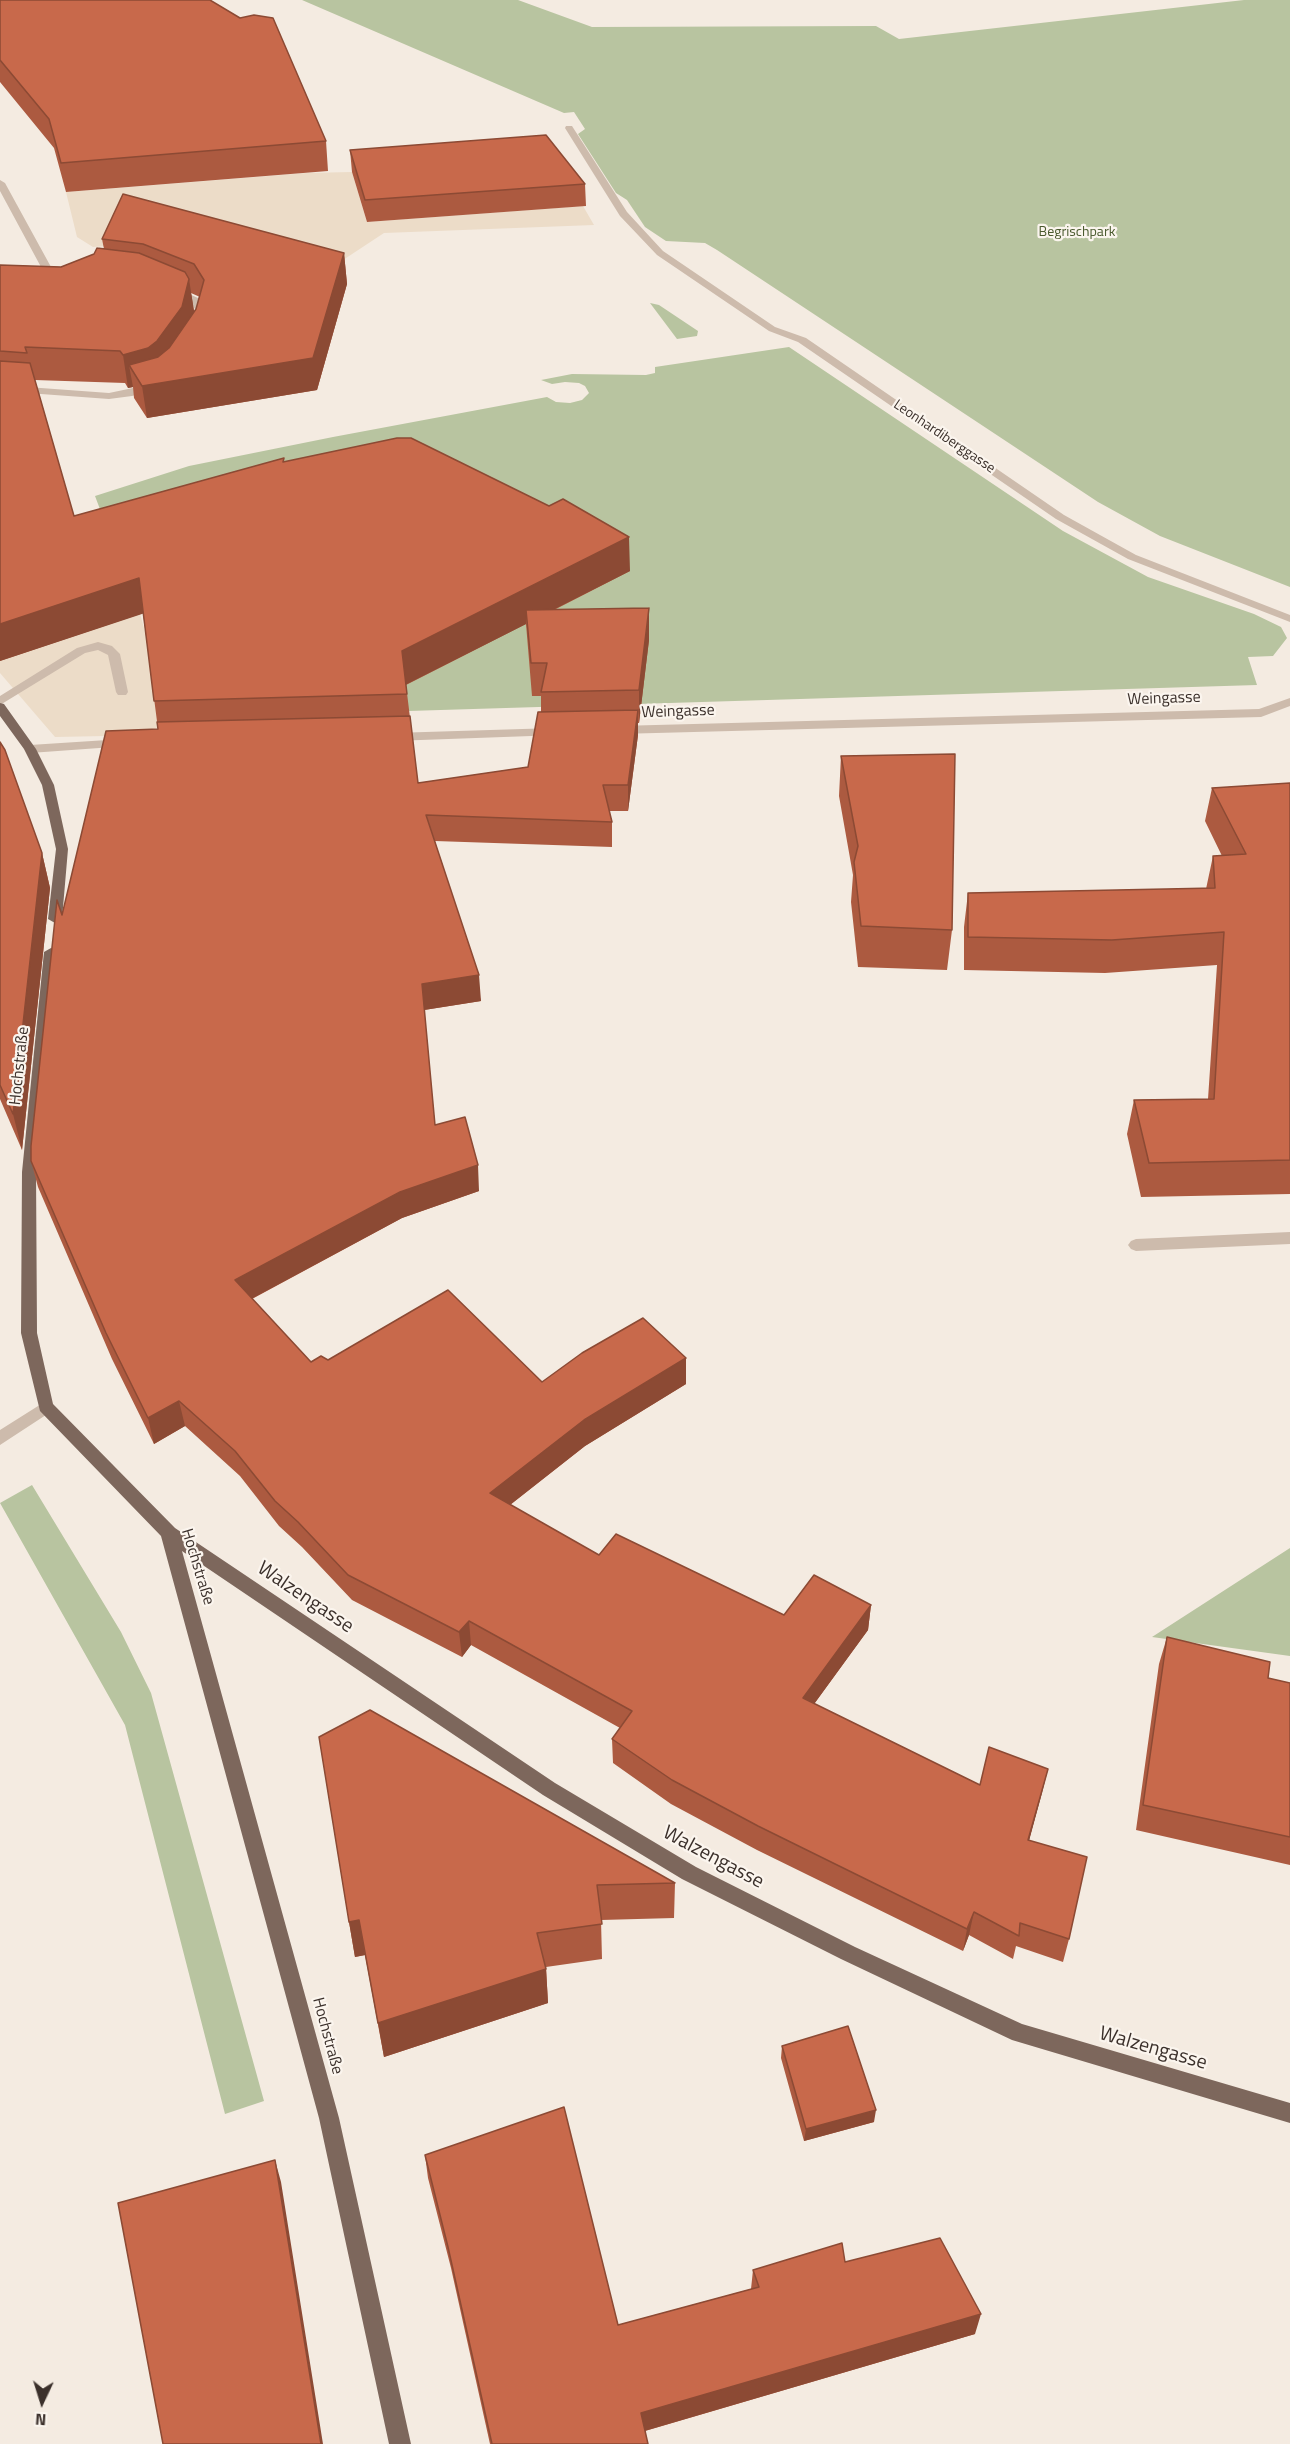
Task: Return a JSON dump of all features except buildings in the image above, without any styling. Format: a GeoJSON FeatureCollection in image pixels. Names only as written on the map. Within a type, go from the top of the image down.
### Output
{"type":"FeatureCollection","features":[{"type":"Feature","properties":{"kind":"main road","name":"Hochstraße"},"geometry":{"type":"LineString","coordinates":[[0,707],[30,749],[48,785],[62,849],[29,1172],[29,1333],[46,1407],[170,1533],[329,2118],[400,2444]]}},
{"type":"Feature","properties":{"kind":"main road","name":"Walzengasse"},"geometry":{"type":"LineString","coordinates":[[170,1533],[549,1789],[689,1873],[848,1953],[1019,2033],[1290,2113]]}},
{"type":"Feature","properties":{"kind":"street","name":"Leonhardiberggasse"},"geometry":{"type":"LineString","coordinates":[[569,128],[623,214],[660,253],[772,329],[802,340],[1060,517],[1132,556],[1290,619]]}},
{"type":"Feature","properties":{"kind":"street"},"geometry":{"type":"LineString","coordinates":[[0,183],[46,267]]}},
{"type":"Feature","properties":{"kind":"street"},"geometry":{"type":"LineString","coordinates":[[35,267],[58,269]]}},
{"type":"Feature","properties":{"kind":"street"},"geometry":{"type":"LineString","coordinates":[[166,288],[195,300],[201,311],[196,331]]}},
{"type":"Feature","properties":{"kind":"street"},"geometry":{"type":"LineString","coordinates":[[0,388],[110,396],[132,393],[158,385],[163,381]]}},
{"type":"Feature","properties":{"kind":"street"},"geometry":{"type":"LineString","coordinates":[[0,701],[81,650],[98,646],[108,648],[114,654],[122,692]]}},
{"type":"Feature","properties":{"kind":"street","name":"Weingasse"},"geometry":{"type":"LineString","coordinates":[[603,731],[1261,713],[1290,702]]}},
{"type":"Feature","properties":{"kind":"street"},"geometry":{"type":"LineString","coordinates":[[377,737],[567,732]]}},
{"type":"Feature","properties":{"kind":"street"},"geometry":{"type":"LineString","coordinates":[[30,749],[134,743]]}},
{"type":"Feature","properties":{"kind":"street"},"geometry":{"type":"LineString","coordinates":[[1136,1245],[1290,1238]]}},
{"type":"Feature","properties":{"kind":"street"},"geometry":{"type":"LineString","coordinates":[[0,1439],[46,1407]]}},
{"type":"Feature","properties":{"kind":"green space","name":"Begrischpark"},"geometry":{"type":"Polygon","coordinates":[[[302,0],[518,0],[592,27],[876,26],[899,39],[1244,0],[1290,0],[1290,587],[1160,536],[1098,502],[717,250],[705,243],[666,241],[645,227],[627,200],[616,193],[578,134],[585,129],[574,112],[564,113],[302,0]]]}},
{"type":"Feature","properties":{"kind":"green space"},"geometry":{"type":"Polygon","coordinates":[[[650,303],[659,305],[698,331],[697,336],[677,339],[650,303]]]}},
{"type":"Feature","properties":{"kind":"green space"},"geometry":{"type":"Polygon","coordinates":[[[789,347],[1063,531],[1148,577],[1254,614],[1281,627],[1287,638],[1273,656],[1248,657],[1257,685],[408,711],[112,541],[95,496],[189,466],[547,397],[556,402],[570,403],[582,400],[589,393],[585,386],[579,383],[552,384],[541,380],[572,374],[646,375],[655,373],[655,367],[789,347]]]}},
{"type":"Feature","properties":{"kind":"green space"},"geometry":{"type":"Polygon","coordinates":[[[32,1485],[121,1632],[151,1693],[264,2101],[225,2114],[125,1725],[0,1503],[32,1485]]]}},
{"type":"Feature","properties":{"kind":"green space"},"geometry":{"type":"Polygon","coordinates":[[[1290,1548],[1290,1656],[1152,1637],[1290,1548]]]}},
{"type":"Feature","properties":{"kind":"shaded area"},"geometry":{"type":"Polygon","coordinates":[[[352,172],[367,222],[583,206],[594,225],[384,233],[299,289],[159,243],[93,247],[77,237],[66,192],[306,173],[352,172]]]}},
{"type":"Feature","properties":{"kind":"shaded area"},"geometry":{"type":"Polygon","coordinates":[[[139,610],[149,646],[159,728],[106,736],[55,737],[0,673],[0,661],[139,610]]]}}]}
